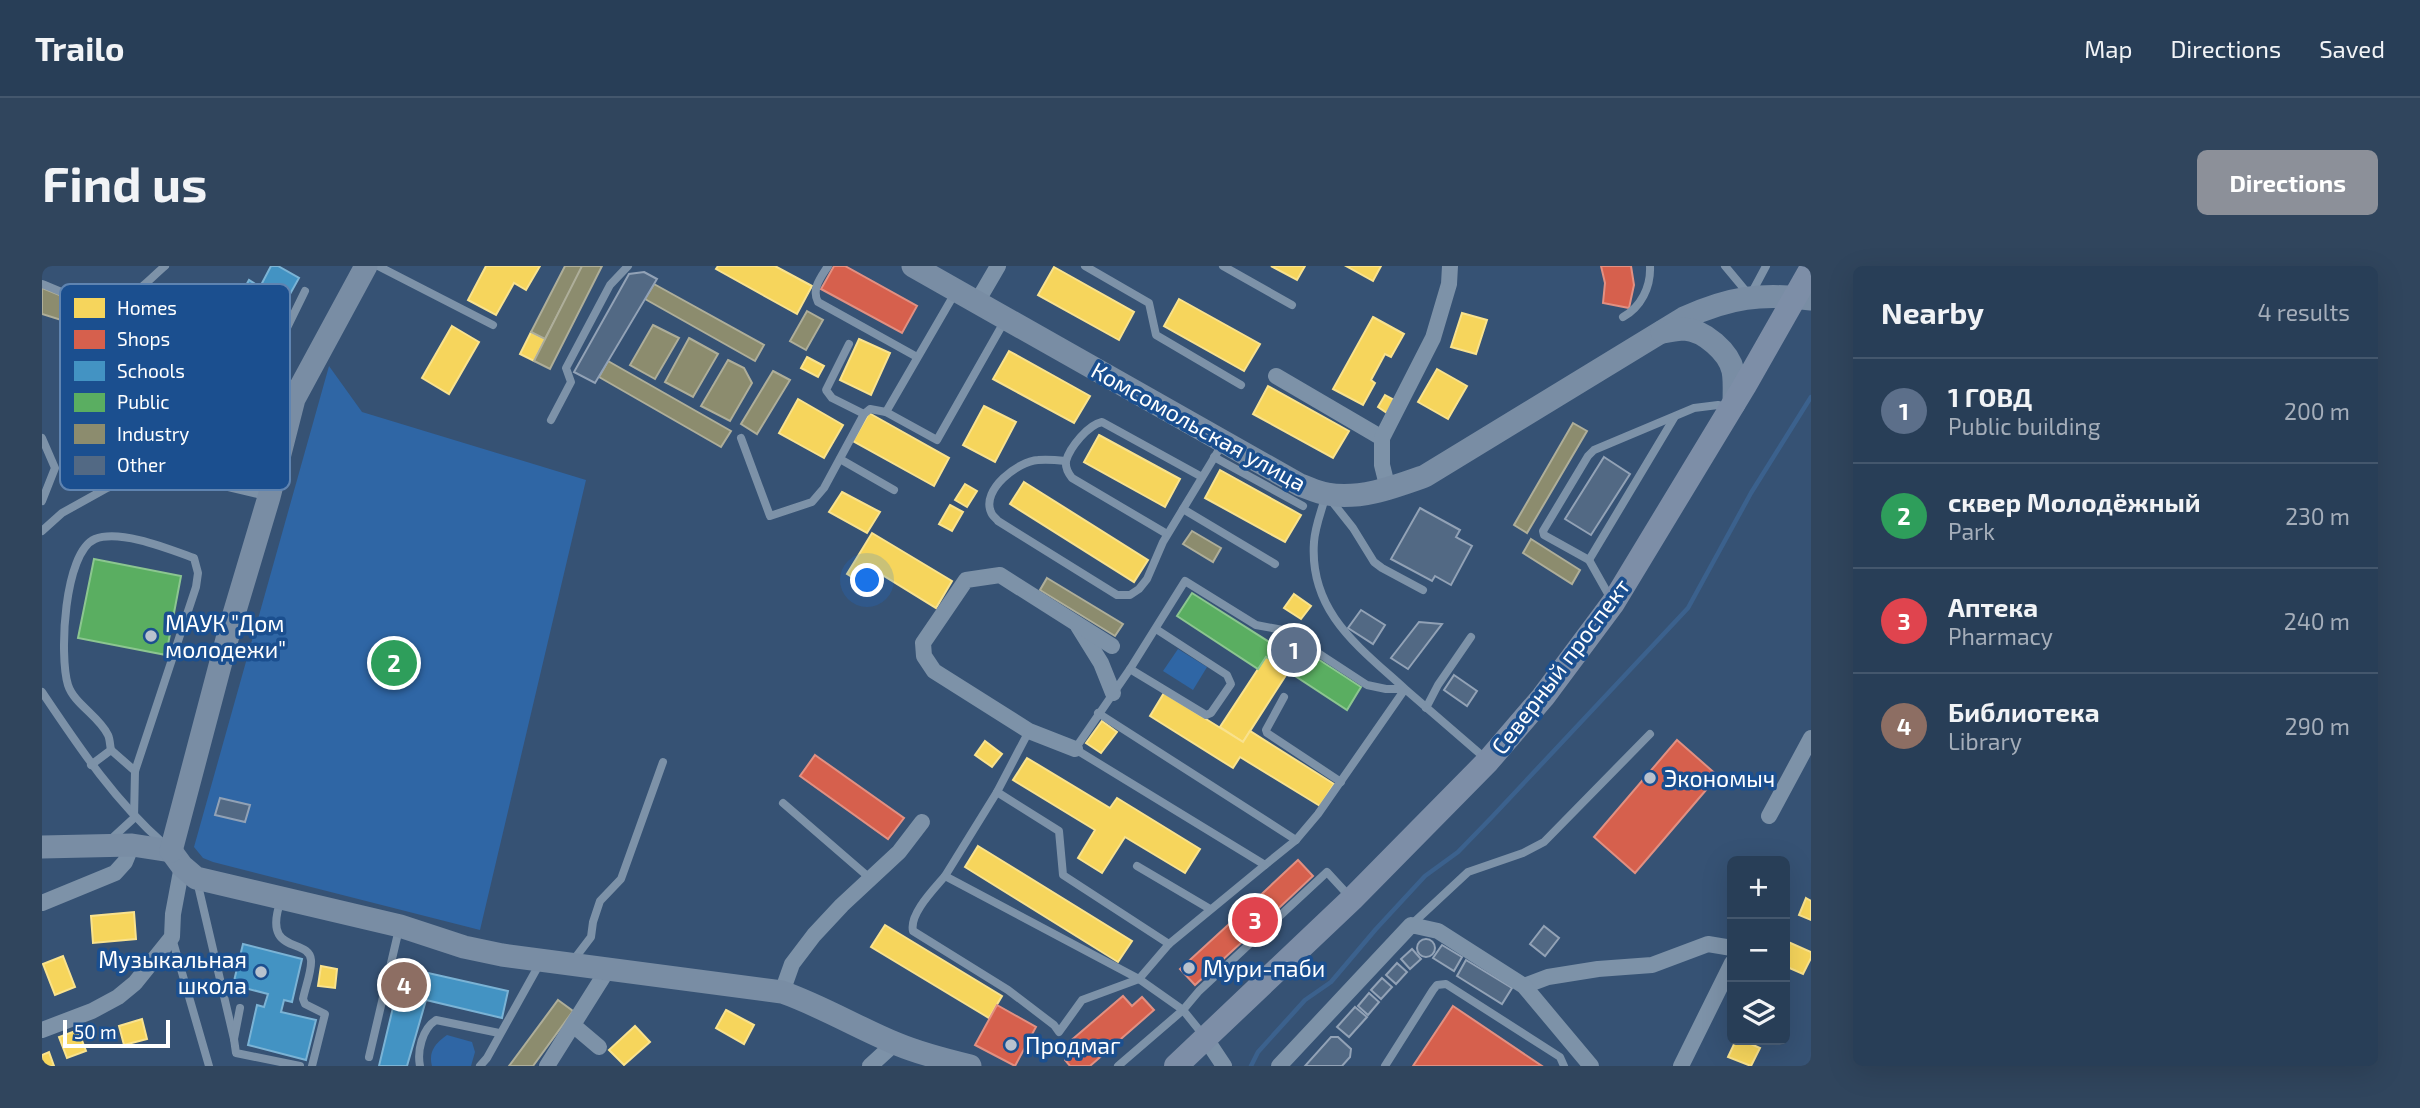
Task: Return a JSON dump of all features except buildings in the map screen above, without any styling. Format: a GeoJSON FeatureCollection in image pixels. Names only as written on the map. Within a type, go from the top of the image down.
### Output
{"type":"FeatureCollection","features":[{"type":"Feature","properties":{"kind":"main road","name":"Северный проспект"},"geometry":{"type":"LineString","coordinates":[[1176,1066],[1352,900],[1488,761],[1543,697],[1613,603],[1733,406],[1803,298],[1811,269]]}},
{"type":"Feature","properties":{"kind":"street"},"geometry":{"type":"LineString","coordinates":[[290,414],[309,367],[366,266]]}},
{"type":"Feature","properties":{"kind":"street","name":"Комсомольская улица"},"geometry":{"type":"LineString","coordinates":[[913,266],[1006,319],[1219,449],[1326,494],[1353,495],[1388,489],[1425,476],[1684,318],[1714,304],[1750,296],[1803,298]]}},
{"type":"Feature","properties":{"kind":"street"},"geometry":{"type":"LineString","coordinates":[[977,302],[998,266]]}},
{"type":"Feature","properties":{"kind":"street"},"geometry":{"type":"LineString","coordinates":[[1388,489],[1382,465],[1382,438],[1433,338],[1449,284],[1450,266]]}},
{"type":"Feature","properties":{"kind":"street"},"geometry":{"type":"LineString","coordinates":[[1659,333],[1685,329],[1703,334],[1718,346],[1733,371],[1733,406]]}},
{"type":"Feature","properties":{"kind":"street"},"geometry":{"type":"LineString","coordinates":[[1276,376],[1382,438]]}},
{"type":"Feature","properties":{"kind":"street"},"geometry":{"type":"LineString","coordinates":[[42,1030],[92,1011],[118,997],[135,983],[172,937],[173,914],[231,624],[271,490]]}},
{"type":"Feature","properties":{"kind":"street"},"geometry":{"type":"LineString","coordinates":[[1075,749],[1029,731],[934,671],[924,656],[923,643],[966,580],[1000,575],[1112,646]]}},
{"type":"Feature","properties":{"kind":"street"},"geometry":{"type":"LineString","coordinates":[[1077,624],[1101,663],[1114,692]]}},
{"type":"Feature","properties":{"kind":"street"},"geometry":{"type":"LineString","coordinates":[[1769,816],[1811,738]]}},
{"type":"Feature","properties":{"kind":"street"},"geometry":{"type":"LineString","coordinates":[[782,992],[792,964],[814,936],[842,905],[872,880],[899,852],[922,822]]}},
{"type":"Feature","properties":{"kind":"street"},"geometry":{"type":"LineString","coordinates":[[42,903],[115,873],[125,862],[132,845]]}},
{"type":"Feature","properties":{"kind":"street"},"geometry":{"type":"LineString","coordinates":[[42,847],[132,845],[183,865],[282,897],[400,926],[464,947],[541,961],[782,992],[812,1002],[895,1043],[928,1056],[970,1066]]}},
{"type":"Feature","properties":{"kind":"street"},"geometry":{"type":"LineString","coordinates":[[1279,1066],[1410,925],[1438,932],[1524,986],[1591,1066]]}},
{"type":"Feature","properties":{"kind":"street"},"geometry":{"type":"LineString","coordinates":[[1524,986],[1548,977],[1598,969],[1652,965],[1708,943],[1727,946]]}},
{"type":"Feature","properties":{"kind":"street"},"geometry":{"type":"LineString","coordinates":[[547,1066],[608,969]]}},
{"type":"Feature","properties":{"kind":"street"},"geometry":{"type":"LineString","coordinates":[[1681,1066],[1727,973]]}},
{"type":"Feature","properties":{"kind":"street"},"geometry":{"type":"LineString","coordinates":[[573,1025],[598,1047]]}},
{"type":"Feature","properties":{"kind":"street"},"geometry":{"type":"LineString","coordinates":[[1206,1039],[1224,1066]]}},
{"type":"Feature","properties":{"kind":"street"},"geometry":{"type":"LineString","coordinates":[[870,1066],[895,1043]]}},
{"type":"Feature","properties":{"kind":"lane"},"geometry":{"type":"LineString","coordinates":[[144,284],[165,266]]}},
{"type":"Feature","properties":{"kind":"lane"},"geometry":{"type":"LineString","coordinates":[[378,266],[493,325]]}},
{"type":"Feature","properties":{"kind":"lane"},"geometry":{"type":"LineString","coordinates":[[551,421],[571,382],[566,368],[610,285],[628,266]]}},
{"type":"Feature","properties":{"kind":"lane"},"geometry":{"type":"LineString","coordinates":[[828,266],[816,289],[818,302],[917,357]]}},
{"type":"Feature","properties":{"kind":"lane"},"geometry":{"type":"LineString","coordinates":[[1085,266],[1149,303],[1156,335],[1241,385]]}},
{"type":"Feature","properties":{"kind":"lane"},"geometry":{"type":"LineString","coordinates":[[1223,266],[1292,305]]}},
{"type":"Feature","properties":{"kind":"lane"},"geometry":{"type":"LineString","coordinates":[[1623,317],[1639,303],[1649,282],[1650,266]]}},
{"type":"Feature","properties":{"kind":"lane"},"geometry":{"type":"LineString","coordinates":[[1725,266],[1750,296],[1766,266]]}},
{"type":"Feature","properties":{"kind":"lane"},"geometry":{"type":"LineString","coordinates":[[42,284],[60,291]]}},
{"type":"Feature","properties":{"kind":"lane"},"geometry":{"type":"LineString","coordinates":[[290,322],[305,291]]}},
{"type":"Feature","properties":{"kind":"lane"},"geometry":{"type":"LineString","coordinates":[[886,411],[957,291]]}},
{"type":"Feature","properties":{"kind":"lane"},"geometry":{"type":"LineString","coordinates":[[741,438],[770,516],[812,502],[824,488],[864,414],[870,409],[886,411],[937,440],[1006,319]]}},
{"type":"Feature","properties":{"kind":"lane"},"geometry":{"type":"LineString","coordinates":[[849,344],[826,390],[832,398],[864,414]]}},
{"type":"Feature","properties":{"kind":"lane"},"geometry":{"type":"LineString","coordinates":[[1613,603],[1589,560],[1544,535],[1543,531],[1549,520],[1594,450],[1694,408],[1733,406]]}},
{"type":"Feature","properties":{"kind":"lane"},"geometry":{"type":"LineString","coordinates":[[1589,560],[1674,418]]}},
{"type":"Feature","properties":{"kind":"lane"},"geometry":{"type":"LineString","coordinates":[[1167,534],[1072,478],[1066,471],[1066,461],[1085,430],[1102,422],[1202,477]]}},
{"type":"Feature","properties":{"kind":"lane"},"geometry":{"type":"LineString","coordinates":[[42,438],[55,468],[42,501]]}},
{"type":"Feature","properties":{"kind":"lane"},"geometry":{"type":"LineString","coordinates":[[1066,461],[1037,460],[1018,465],[1003,478],[989,498],[990,512],[998,521],[1117,595],[1130,595],[1147,579],[1167,534],[1219,449],[1303,506]]}},
{"type":"Feature","properties":{"kind":"lane"},"geometry":{"type":"LineString","coordinates":[[840,459],[894,490]]}},
{"type":"Feature","properties":{"kind":"lane"},"geometry":{"type":"LineString","coordinates":[[42,531],[62,513],[103,490]]}},
{"type":"Feature","properties":{"kind":"lane"},"geometry":{"type":"LineString","coordinates":[[240,490],[269,497]]}},
{"type":"Feature","properties":{"kind":"lane"},"geometry":{"type":"LineString","coordinates":[[1326,494],[1353,528],[1374,562],[1423,590]]}},
{"type":"Feature","properties":{"kind":"lane"},"geometry":{"type":"LineString","coordinates":[[1326,494],[1314,541],[1316,583],[1324,601],[1350,639],[1488,761]]}},
{"type":"Feature","properties":{"kind":"lane"},"geometry":{"type":"LineString","coordinates":[[1183,509],[1275,564]]}},
{"type":"Feature","properties":{"kind":"lane"},"geometry":{"type":"LineString","coordinates":[[105,845],[134,818],[135,771],[186,623],[198,573],[194,558],[121,536],[96,539],[82,549],[71,580],[63,666],[69,688],[108,735],[111,750],[135,771]]}},
{"type":"Feature","properties":{"kind":"lane"},"geometry":{"type":"LineString","coordinates":[[1265,865],[1075,749],[1130,669],[1185,581],[1256,625],[1283,631],[1367,685],[1405,689]]}},
{"type":"Feature","properties":{"kind":"lane"},"geometry":{"type":"LineString","coordinates":[[1130,669],[1206,715],[1211,713],[1231,684],[1227,675],[1156,629]]}},
{"type":"Feature","properties":{"kind":"lane"},"geometry":{"type":"LineString","coordinates":[[1426,708],[1438,685],[1471,638]]}},
{"type":"Feature","properties":{"kind":"lane"},"geometry":{"type":"LineString","coordinates":[[1029,731],[997,792],[945,876],[929,894],[912,921],[913,931],[1008,990],[1059,1032],[1082,1000],[1139,979],[1169,944],[1296,840],[1341,782],[1405,689]]}},
{"type":"Feature","properties":{"kind":"lane"},"geometry":{"type":"LineString","coordinates":[[42,692],[91,765],[134,818],[183,865],[204,901],[236,1053],[300,1066]]}},
{"type":"Feature","properties":{"kind":"lane"},"geometry":{"type":"LineString","coordinates":[[1284,697],[1268,722],[1267,733],[1341,782]]}},
{"type":"Feature","properties":{"kind":"lane"},"geometry":{"type":"LineString","coordinates":[[1098,713],[1296,840]]}},
{"type":"Feature","properties":{"kind":"lane"},"geometry":{"type":"LineString","coordinates":[[1410,925],[1468,872],[1523,853],[1544,842],[1650,734]]}},
{"type":"Feature","properties":{"kind":"lane"},"geometry":{"type":"LineString","coordinates":[[91,765],[111,750]]}},
{"type":"Feature","properties":{"kind":"lane"},"geometry":{"type":"LineString","coordinates":[[570,964],[592,937],[593,922],[600,901],[621,879],[663,762]]}},
{"type":"Feature","properties":{"kind":"lane"},"geometry":{"type":"LineString","coordinates":[[997,792],[1059,831],[1063,876],[1169,944]]}},
{"type":"Feature","properties":{"kind":"lane"},"geometry":{"type":"LineString","coordinates":[[783,803],[872,880]]}},
{"type":"Feature","properties":{"kind":"lane"},"geometry":{"type":"LineString","coordinates":[[1137,866],[1210,909]]}},
{"type":"Feature","properties":{"kind":"lane"},"geometry":{"type":"LineString","coordinates":[[1118,1066],[1183,1010],[1199,991],[1327,872],[1352,900]]}},
{"type":"Feature","properties":{"kind":"lane"},"geometry":{"type":"LineString","coordinates":[[945,876],[1139,979],[1183,1010],[1206,1039]]}},
{"type":"Feature","properties":{"kind":"lane"},"geometry":{"type":"LineString","coordinates":[[282,897],[275,918],[277,932],[283,940],[308,953],[311,959],[303,999],[305,1004],[325,1014],[312,1066]]}},
{"type":"Feature","properties":{"kind":"lane"},"geometry":{"type":"LineString","coordinates":[[369,1057],[400,926]]}},
{"type":"Feature","properties":{"kind":"lane"},"geometry":{"type":"LineString","coordinates":[[172,937],[209,1066]]}},
{"type":"Feature","properties":{"kind":"lane"},"geometry":{"type":"LineString","coordinates":[[480,1066],[541,961]]}},
{"type":"Feature","properties":{"kind":"lane"},"geometry":{"type":"LineString","coordinates":[[1385,1066],[1433,990],[1437,985],[1446,984],[1560,1056],[1564,1066]]}},
{"type":"Feature","properties":{"kind":"lane"},"geometry":{"type":"LineString","coordinates":[[234,1039],[240,1008]]}},
{"type":"Feature","properties":{"kind":"lane"},"geometry":{"type":"LineString","coordinates":[[420,1066],[418,1057],[425,1030],[436,1020],[499,1034]]}},
{"type":"Feature","properties":{"kind":"shaded area"},"geometry":{"type":"Polygon","coordinates":[[[329,366],[362,412],[586,480],[480,930],[213,862],[203,858],[194,847],[329,366]]]}},
{"type":"Feature","properties":{"kind":"shaded area"},"geometry":{"type":"Polygon","coordinates":[[[1178,649],[1207,667],[1193,690],[1163,671],[1178,649]]]}},
{"type":"Feature","properties":{"kind":"shaded area"},"geometry":{"type":"Polygon","coordinates":[[[447,1035],[472,1042],[475,1052],[471,1066],[432,1066],[434,1048],[447,1035]]]}},
{"type":"Feature","properties":{"kind":"waterway"},"geometry":{"type":"LineString","coordinates":[[1251,1066],[1258,1052],[1305,1000],[1331,982],[1425,876],[1458,852],[1688,608],[1751,493],[1811,397]]}},
{"type":"Feature","properties":{"kind":"place","name":"МАУК \"Дом молодежи\""},"geometry":{"type":"Point","coordinates":[151,636]}},
{"type":"Feature","properties":{"kind":"place","name":"1 ГОВД"},"geometry":{"type":"Point","coordinates":[1294,650]}},
{"type":"Feature","properties":{"kind":"place","name":"сквер Молодёжный"},"geometry":{"type":"Point","coordinates":[394,663]}},
{"type":"Feature","properties":{"kind":"place","name":"Экономыч"},"geometry":{"type":"Point","coordinates":[1650,778]}},
{"type":"Feature","properties":{"kind":"place","name":"Аптека"},"geometry":{"type":"Point","coordinates":[1255,920]}},
{"type":"Feature","properties":{"kind":"place","name":"Мури-паби"},"geometry":{"type":"Point","coordinates":[1189,968]}},
{"type":"Feature","properties":{"kind":"place","name":"Музыкальная школа"},"geometry":{"type":"Point","coordinates":[261,972]}},
{"type":"Feature","properties":{"kind":"place","name":"Библиотека"},"geometry":{"type":"Point","coordinates":[404,985]}},
{"type":"Feature","properties":{"kind":"place","name":"Продмаг"},"geometry":{"type":"Point","coordinates":[1011,1045]}}]}
